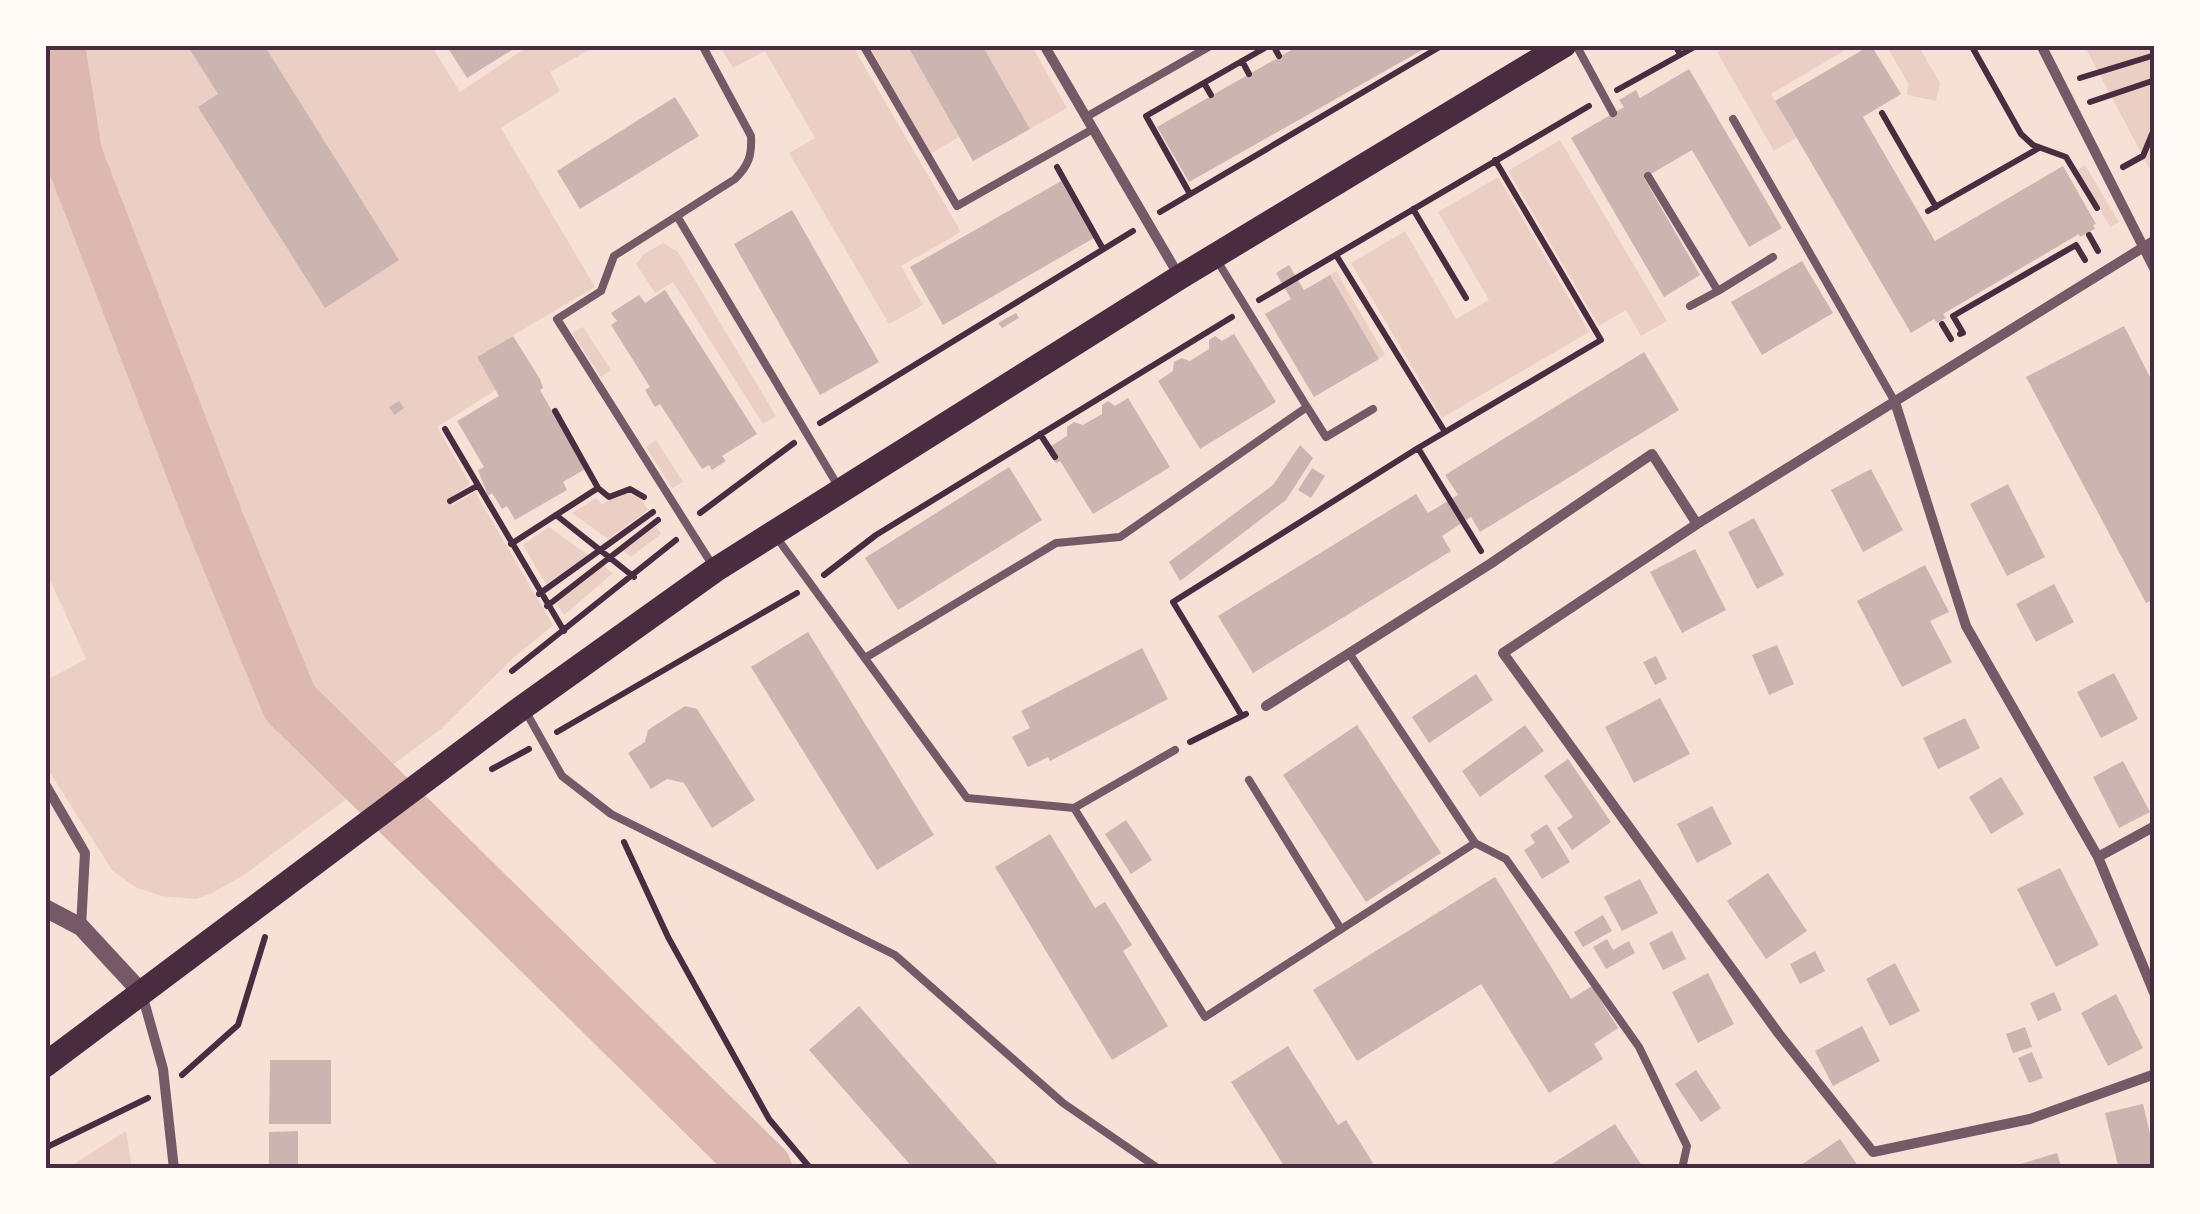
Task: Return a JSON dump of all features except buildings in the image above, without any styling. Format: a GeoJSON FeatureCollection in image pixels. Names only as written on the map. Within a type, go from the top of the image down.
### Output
{"type":"FeatureCollection","features":[{"type":"Feature","properties":{"kind":"main road"},"geometry":{"type":"LineString","coordinates":[[45,1066],[520,710],[715,570],[1180,277],[1564,45]]}},
{"type":"Feature","properties":{"kind":"street"},"geometry":{"type":"LineString","coordinates":[[1044,45],[1180,277]]}},
{"type":"Feature","properties":{"kind":"street"},"geometry":{"type":"LineString","coordinates":[[2040,45],[2155,270]]}},
{"type":"Feature","properties":{"kind":"street"},"geometry":{"type":"LineString","coordinates":[[2155,240],[1697,524],[1503,653],[1779,1034],[1873,1152],[2030,1119],[2155,1074]]}},
{"type":"Feature","properties":{"kind":"street"},"geometry":{"type":"LineString","coordinates":[[1895,402],[1966,626],[2098,857],[2155,995]]}},
{"type":"Feature","properties":{"kind":"street"},"geometry":{"type":"LineString","coordinates":[[1266,706],[1490,564],[1652,454],[1697,524]]}},
{"type":"Feature","properties":{"kind":"street"},"geometry":{"type":"LineString","coordinates":[[45,784],[84,854],[81,927]]}},
{"type":"Feature","properties":{"kind":"street"},"geometry":{"type":"LineString","coordinates":[[2098,857],[2155,826]]}},
{"type":"Feature","properties":{"kind":"street"},"geometry":{"type":"LineString","coordinates":[[45,908],[81,927],[142,993],[163,1069],[174,1169]]}},
{"type":"Feature","properties":{"kind":"lane"},"geometry":{"type":"LineString","coordinates":[[702,45],[751,136],[752,152],[747,167],[614,256],[601,291],[557,319],[715,570]]}},
{"type":"Feature","properties":{"kind":"lane"},"geometry":{"type":"LineString","coordinates":[[863,45],[956,206],[1093,129]]}},
{"type":"Feature","properties":{"kind":"lane"},"geometry":{"type":"LineString","coordinates":[[1086,117],[1212,45]]}},
{"type":"Feature","properties":{"kind":"lane"},"geometry":{"type":"LineString","coordinates":[[1576,45],[1613,113]]}},
{"type":"Feature","properties":{"kind":"lane"},"geometry":{"type":"LineString","coordinates":[[1733,119],[1895,402]]}},
{"type":"Feature","properties":{"kind":"lane"},"geometry":{"type":"LineString","coordinates":[[1648,176],[1718,291]]}},
{"type":"Feature","properties":{"kind":"lane"},"geometry":{"type":"LineString","coordinates":[[677,216],[840,490]]}},
{"type":"Feature","properties":{"kind":"lane"},"geometry":{"type":"LineString","coordinates":[[1215,256],[1326,437],[1373,409]]}},
{"type":"Feature","properties":{"kind":"lane"},"geometry":{"type":"LineString","coordinates":[[1690,306],[1773,257]]}},
{"type":"Feature","properties":{"kind":"lane"},"geometry":{"type":"LineString","coordinates":[[865,658],[1056,543],[1120,537],[1307,408]]}},
{"type":"Feature","properties":{"kind":"lane"},"geometry":{"type":"LineString","coordinates":[[772,533],[967,798],[1074,808],[1175,750]]}},
{"type":"Feature","properties":{"kind":"lane"},"geometry":{"type":"LineString","coordinates":[[1349,653],[1475,843],[1506,859],[1638,1046],[1686,1146],[1682,1169]]}},
{"type":"Feature","properties":{"kind":"lane"},"geometry":{"type":"LineString","coordinates":[[520,710],[562,776],[611,814],[895,955],[1063,1103],[1159,1169]]}},
{"type":"Feature","properties":{"kind":"lane"},"geometry":{"type":"LineString","coordinates":[[1249,780],[1341,929]]}},
{"type":"Feature","properties":{"kind":"lane"},"geometry":{"type":"LineString","coordinates":[[1074,808],[1205,1017],[1475,843]]}},
{"type":"Feature","properties":{"kind":"path"},"geometry":{"type":"LineString","coordinates":[[1146,116],[1272,45],[1280,56]]}},
{"type":"Feature","properties":{"kind":"path"},"geometry":{"type":"LineString","coordinates":[[512,671],[673,546],[686,523],[840,409],[1190,194],[1443,45]]}},
{"type":"Feature","properties":{"kind":"path"},"geometry":{"type":"LineString","coordinates":[[1675,45],[1680,54]]}},
{"type":"Feature","properties":{"kind":"path"},"geometry":{"type":"LineString","coordinates":[[1971,45],[2021,134],[2040,148],[2068,159],[2104,220]]}},
{"type":"Feature","properties":{"kind":"path"},"geometry":{"type":"LineString","coordinates":[[2098,72],[2155,55]]}},
{"type":"Feature","properties":{"kind":"path"},"geometry":{"type":"LineString","coordinates":[[1242,61],[1249,74]]}},
{"type":"Feature","properties":{"kind":"path"},"geometry":{"type":"LineString","coordinates":[[2111,96],[2155,80]]}},
{"type":"Feature","properties":{"kind":"path"},"geometry":{"type":"LineString","coordinates":[[1204,83],[1211,96]]}},
{"type":"Feature","properties":{"kind":"path"},"geometry":{"type":"LineString","coordinates":[[1140,106],[1190,194]]}},
{"type":"Feature","properties":{"kind":"path"},"geometry":{"type":"LineString","coordinates":[[1882,113],[1932,209],[2040,148]]}},
{"type":"Feature","properties":{"kind":"path"},"geometry":{"type":"LineString","coordinates":[[2143,156],[2155,127]]}},
{"type":"Feature","properties":{"kind":"path"},"geometry":{"type":"LineString","coordinates":[[1049,154],[1103,249]]}},
{"type":"Feature","properties":{"kind":"path"},"geometry":{"type":"LineString","coordinates":[[1242,716],[1173,602],[1418,448],[1601,340],[1496,160],[1260,300]]}},
{"type":"Feature","properties":{"kind":"path"},"geometry":{"type":"LineString","coordinates":[[1413,209],[1466,298]]}},
{"type":"Feature","properties":{"kind":"path"},"geometry":{"type":"LineString","coordinates":[[2089,235],[2099,252]]}},
{"type":"Feature","properties":{"kind":"path"},"geometry":{"type":"LineString","coordinates":[[1942,345],[1963,332],[1954,316],[1969,307],[2076,244],[2085,260],[2110,246]]}},
{"type":"Feature","properties":{"kind":"path"},"geometry":{"type":"LineString","coordinates":[[1336,254],[1445,432]]}},
{"type":"Feature","properties":{"kind":"path"},"geometry":{"type":"LineString","coordinates":[[484,773],[812,584],[876,535],[1225,321]]}},
{"type":"Feature","properties":{"kind":"path"},"geometry":{"type":"LineString","coordinates":[[1942,324],[1952,339]]}},
{"type":"Feature","properties":{"kind":"path"},"geometry":{"type":"LineString","coordinates":[[555,411],[598,488],[609,497],[630,489],[644,497]]}},
{"type":"Feature","properties":{"kind":"path"},"geometry":{"type":"LineString","coordinates":[[444,429],[564,631]]}},
{"type":"Feature","properties":{"kind":"path"},"geometry":{"type":"LineString","coordinates":[[1040,434],[1055,457]]}},
{"type":"Feature","properties":{"kind":"path"},"geometry":{"type":"LineString","coordinates":[[1418,448],[1490,564]]}},
{"type":"Feature","properties":{"kind":"path"},"geometry":{"type":"LineString","coordinates":[[450,502],[477,486]]}},
{"type":"Feature","properties":{"kind":"path"},"geometry":{"type":"LineString","coordinates":[[510,544],[598,488]]}},
{"type":"Feature","properties":{"kind":"path"},"geometry":{"type":"LineString","coordinates":[[556,515],[634,576]]}},
{"type":"Feature","properties":{"kind":"path"},"geometry":{"type":"LineString","coordinates":[[539,594],[656,516],[610,558],[547,606]]}},
{"type":"Feature","properties":{"kind":"path"},"geometry":{"type":"LineString","coordinates":[[1175,750],[1266,706]]}},
{"type":"Feature","properties":{"kind":"path"},"geometry":{"type":"LineString","coordinates":[[611,814],[668,937],[769,1119],[811,1169]]}},
{"type":"Feature","properties":{"kind":"path"},"geometry":{"type":"LineString","coordinates":[[45,1148],[165,1090],[238,1025],[263,938],[279,926]]}},
{"type":"Feature","properties":{"kind":"shaded area"},"geometry":{"type":"Polygon","coordinates":[[[45,45],[431,45],[460,92],[530,45],[598,45],[550,72],[560,91],[501,128],[595,287],[477,357],[496,390],[437,427],[470,484],[449,499],[453,505],[475,492],[553,625],[441,729],[244,875],[196,899],[161,896],[135,887],[112,870],[45,765],[45,681],[86,659],[45,569],[45,45]]]}},
{"type":"Feature","properties":{"kind":"shaded area"},"geometry":{"type":"Polygon","coordinates":[[[719,45],[852,45],[961,232],[901,266],[923,305],[889,324],[789,153],[815,138],[765,51],[733,68],[719,45]]]}},
{"type":"Feature","properties":{"kind":"shaded area"},"geometry":{"type":"Polygon","coordinates":[[[869,45],[907,45],[959,137],[930,154],[869,45]]]}},
{"type":"Feature","properties":{"kind":"shaded area"},"geometry":{"type":"Polygon","coordinates":[[[982,45],[1031,45],[1067,108],[1030,129],[982,45]]]}},
{"type":"Feature","properties":{"kind":"shaded area"},"geometry":{"type":"Polygon","coordinates":[[[1730,45],[1854,45],[1771,94],[1796,138],[1774,151],[1717,52],[1730,45]]]}},
{"type":"Feature","properties":{"kind":"shaded area"},"geometry":{"type":"Polygon","coordinates":[[[1886,45],[1918,45],[1940,83],[1936,101],[1907,95],[1908,83],[1886,45]]]}},
{"type":"Feature","properties":{"kind":"shaded area"},"geometry":{"type":"Polygon","coordinates":[[[2084,45],[2155,45],[2155,179],[2084,45]]]}},
{"type":"Feature","properties":{"kind":"shaded area"},"geometry":{"type":"Polygon","coordinates":[[[1560,140],[1667,321],[1641,336],[1626,310],[1599,326],[1508,171],[1560,140]]]}},
{"type":"Feature","properties":{"kind":"shaded area"},"geometry":{"type":"Polygon","coordinates":[[[2085,165],[2119,222],[2110,227],[2077,170],[2085,165]]]}},
{"type":"Feature","properties":{"kind":"shaded area"},"geometry":{"type":"Polygon","coordinates":[[[1498,177],[1589,332],[1442,418],[1351,263],[1405,231],[1456,319],[1489,300],[1438,212],[1498,177]]]}},
{"type":"Feature","properties":{"kind":"shaded area"},"geometry":{"type":"Polygon","coordinates":[[[663,243],[678,252],[776,416],[763,424],[673,282],[655,293],[636,264],[663,243]]]}},
{"type":"Feature","properties":{"kind":"shaded area"},"geometry":{"type":"Polygon","coordinates":[[[1336,271],[1385,355],[1379,359],[1330,275],[1336,271]]]}},
{"type":"Feature","properties":{"kind":"shaded area"},"geometry":{"type":"Polygon","coordinates":[[[583,327],[611,370],[601,377],[572,333],[583,327]]]}},
{"type":"Feature","properties":{"kind":"shaded area"},"geometry":{"type":"Polygon","coordinates":[[[656,440],[683,482],[672,488],[646,447],[656,440]]]}},
{"type":"Feature","properties":{"kind":"shaded area"},"geometry":{"type":"Polygon","coordinates":[[[623,492],[640,497],[648,510],[608,539],[572,513],[596,498],[602,504],[623,492]]]}},
{"type":"Feature","properties":{"kind":"shaded area"},"geometry":{"type":"Polygon","coordinates":[[[656,526],[661,534],[631,557],[622,550],[656,526]]]}},
{"type":"Feature","properties":{"kind":"shaded area"},"geometry":{"type":"Polygon","coordinates":[[[549,527],[588,555],[546,584],[523,545],[549,527]]]}},
{"type":"Feature","properties":{"kind":"shaded area"},"geometry":{"type":"Polygon","coordinates":[[[603,565],[613,573],[564,615],[556,602],[603,565]]]}},
{"type":"Feature","properties":{"kind":"shaded area"},"geometry":{"type":"Polygon","coordinates":[[[126,1131],[132,1169],[66,1169],[126,1131]]]}},
{"type":"Feature","properties":{"kind":"waterway"},"geometry":{"type":"LineString","coordinates":[[56,45],[73,154],[216,524],[290,703],[763,1169]]}}]}
